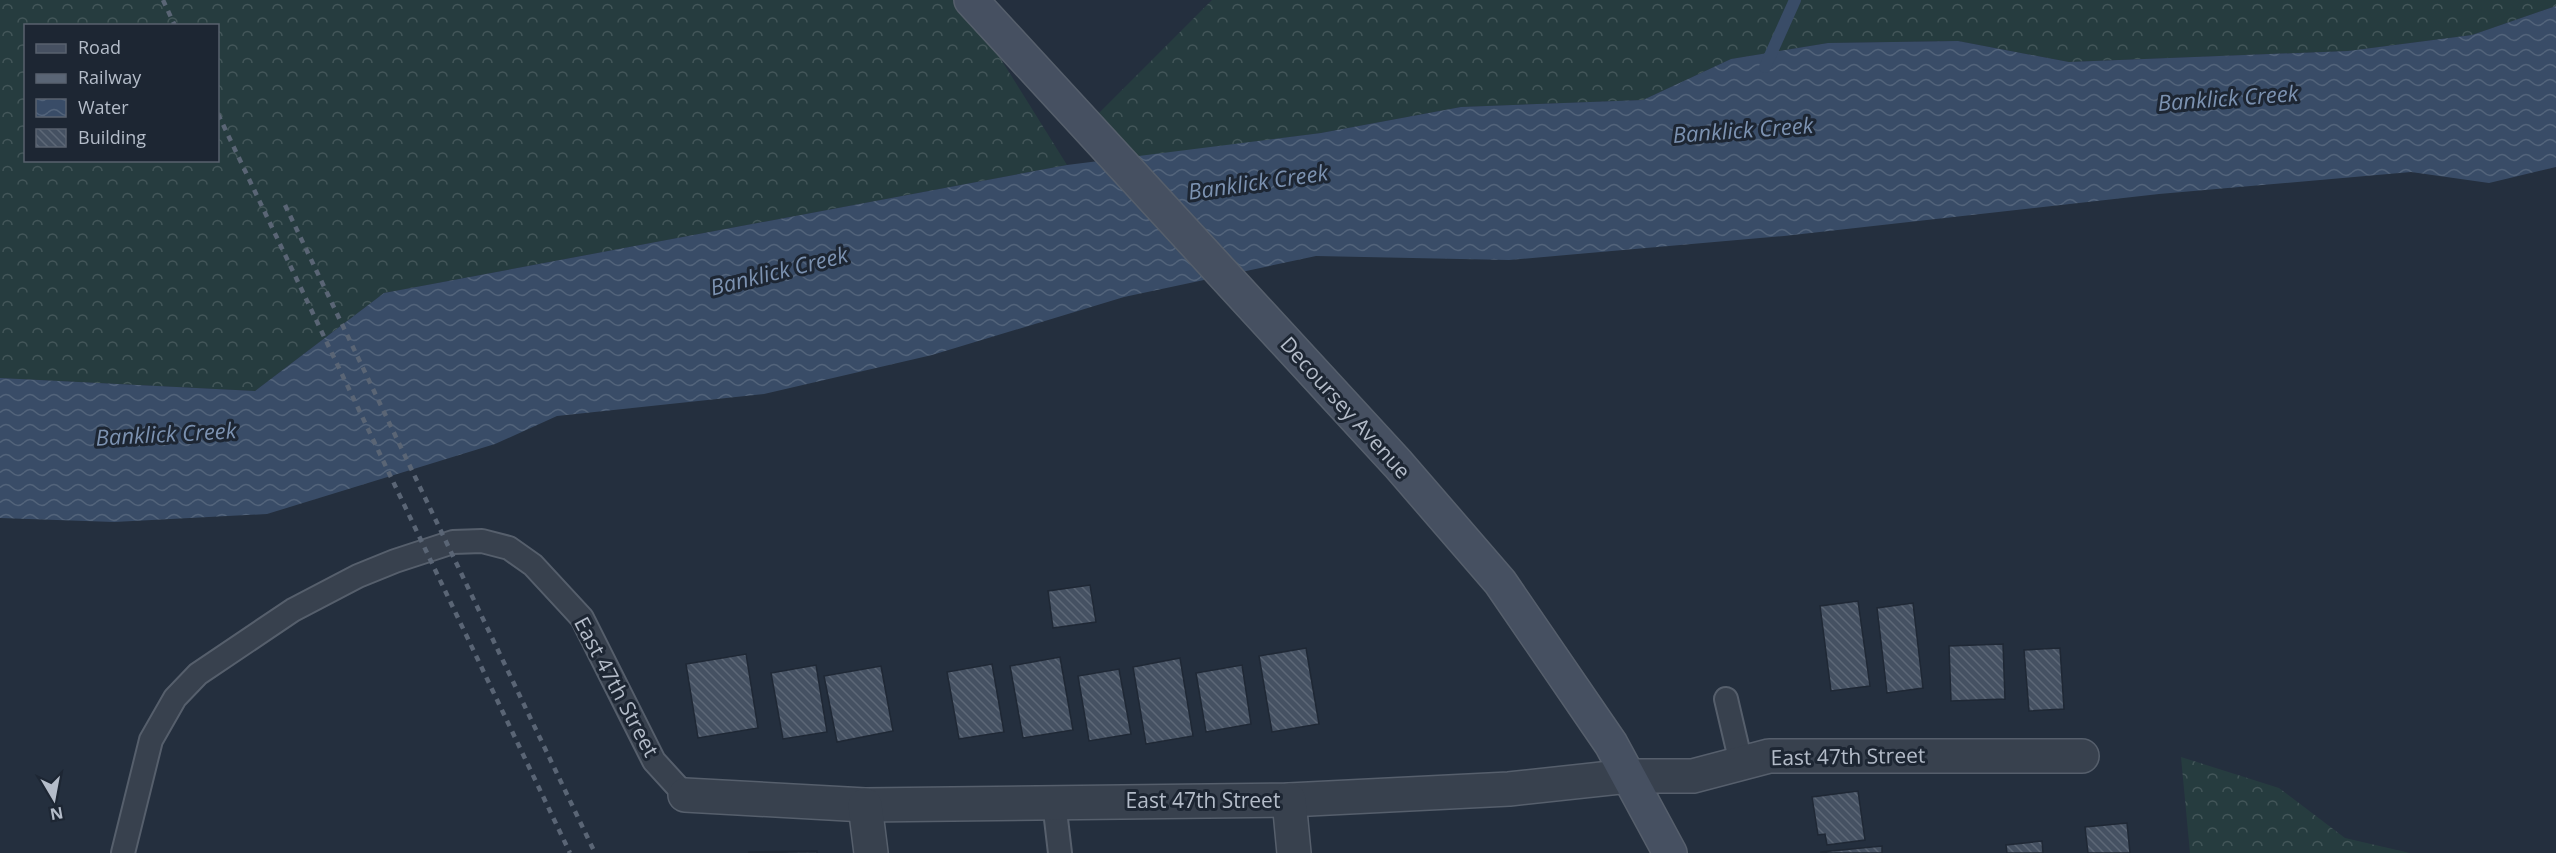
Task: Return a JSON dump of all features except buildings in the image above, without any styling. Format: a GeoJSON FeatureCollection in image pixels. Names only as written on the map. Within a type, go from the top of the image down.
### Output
{"type":"FeatureCollection","features":[{"type":"Feature","properties":{"kind":"main road","name":"Decoursey Avenue"},"geometry":{"type":"LineString","coordinates":[[972,0],[1398,464],[1500,582],[1611,744],[1670,853]]}},
{"type":"Feature","properties":{"kind":"street","name":"East 47th Street"},"geometry":{"type":"LineString","coordinates":[[685,795],[865,805],[1289,800],[1509,789],[1629,776],[1693,776],[1769,756],[2082,756]]}},
{"type":"Feature","properties":{"kind":"street"},"geometry":{"type":"LineString","coordinates":[[1289,800],[1294,853]]}},
{"type":"Feature","properties":{"kind":"street"},"geometry":{"type":"LineString","coordinates":[[865,805],[871,853]]}},
{"type":"Feature","properties":{"kind":"lane","name":"East 47th Street"},"geometry":{"type":"LineString","coordinates":[[123,853],[151,740],[175,699],[198,674],[293,610],[358,576],[394,561],[453,542],[482,541],[509,548],[533,565],[582,618],[654,761],[685,795]]}},
{"type":"Feature","properties":{"kind":"lane"},"geometry":{"type":"LineString","coordinates":[[1726,699],[1741,763]]}},
{"type":"Feature","properties":{"kind":"lane"},"geometry":{"type":"LineString","coordinates":[[1054,802],[1060,853]]}},
{"type":"Feature","properties":{"kind":"green space"},"geometry":{"type":"Polygon","coordinates":[[[0,0],[964,0],[1067,165],[384,293],[255,391],[0,378],[0,0]]]}},
{"type":"Feature","properties":{"kind":"green space"},"geometry":{"type":"Polygon","coordinates":[[[1212,0],[2556,0],[2556,6],[2472,35],[2348,51],[2069,62],[1958,41],[1828,43],[1731,59],[1643,100],[1461,107],[1321,133],[1119,160],[1087,125],[1212,0]]]}},
{"type":"Feature","properties":{"kind":"green space"},"geometry":{"type":"Polygon","coordinates":[[[2181,757],[2279,788],[2345,838],[2410,853],[2190,853],[2181,757]]]}},
{"type":"Feature","properties":{"kind":"water","name":"Banklick Creek"},"geometry":{"type":"Polygon","coordinates":[[[2556,6],[2556,167],[2489,183],[2411,172],[2159,194],[1784,236],[1509,260],[1316,256],[1124,297],[932,355],[764,394],[557,416],[495,444],[267,514],[114,522],[0,518],[0,378],[255,391],[384,293],[1067,165],[1321,133],[1461,107],[1643,100],[1731,59],[1828,43],[1958,41],[2069,62],[2348,51],[2472,35],[2556,6]]]}},
{"type":"Feature","properties":{"kind":"waterway"},"geometry":{"type":"LineString","coordinates":[[1765,67],[1795,0]]}},
{"type":"Feature","properties":{"kind":"railway"},"geometry":{"type":"LineString","coordinates":[[163,0],[174,24]]}},
{"type":"Feature","properties":{"kind":"railway"},"geometry":{"type":"LineString","coordinates":[[219,116],[570,853]]}},
{"type":"Feature","properties":{"kind":"railway"},"geometry":{"type":"LineString","coordinates":[[285,205],[595,853]]}}]}
